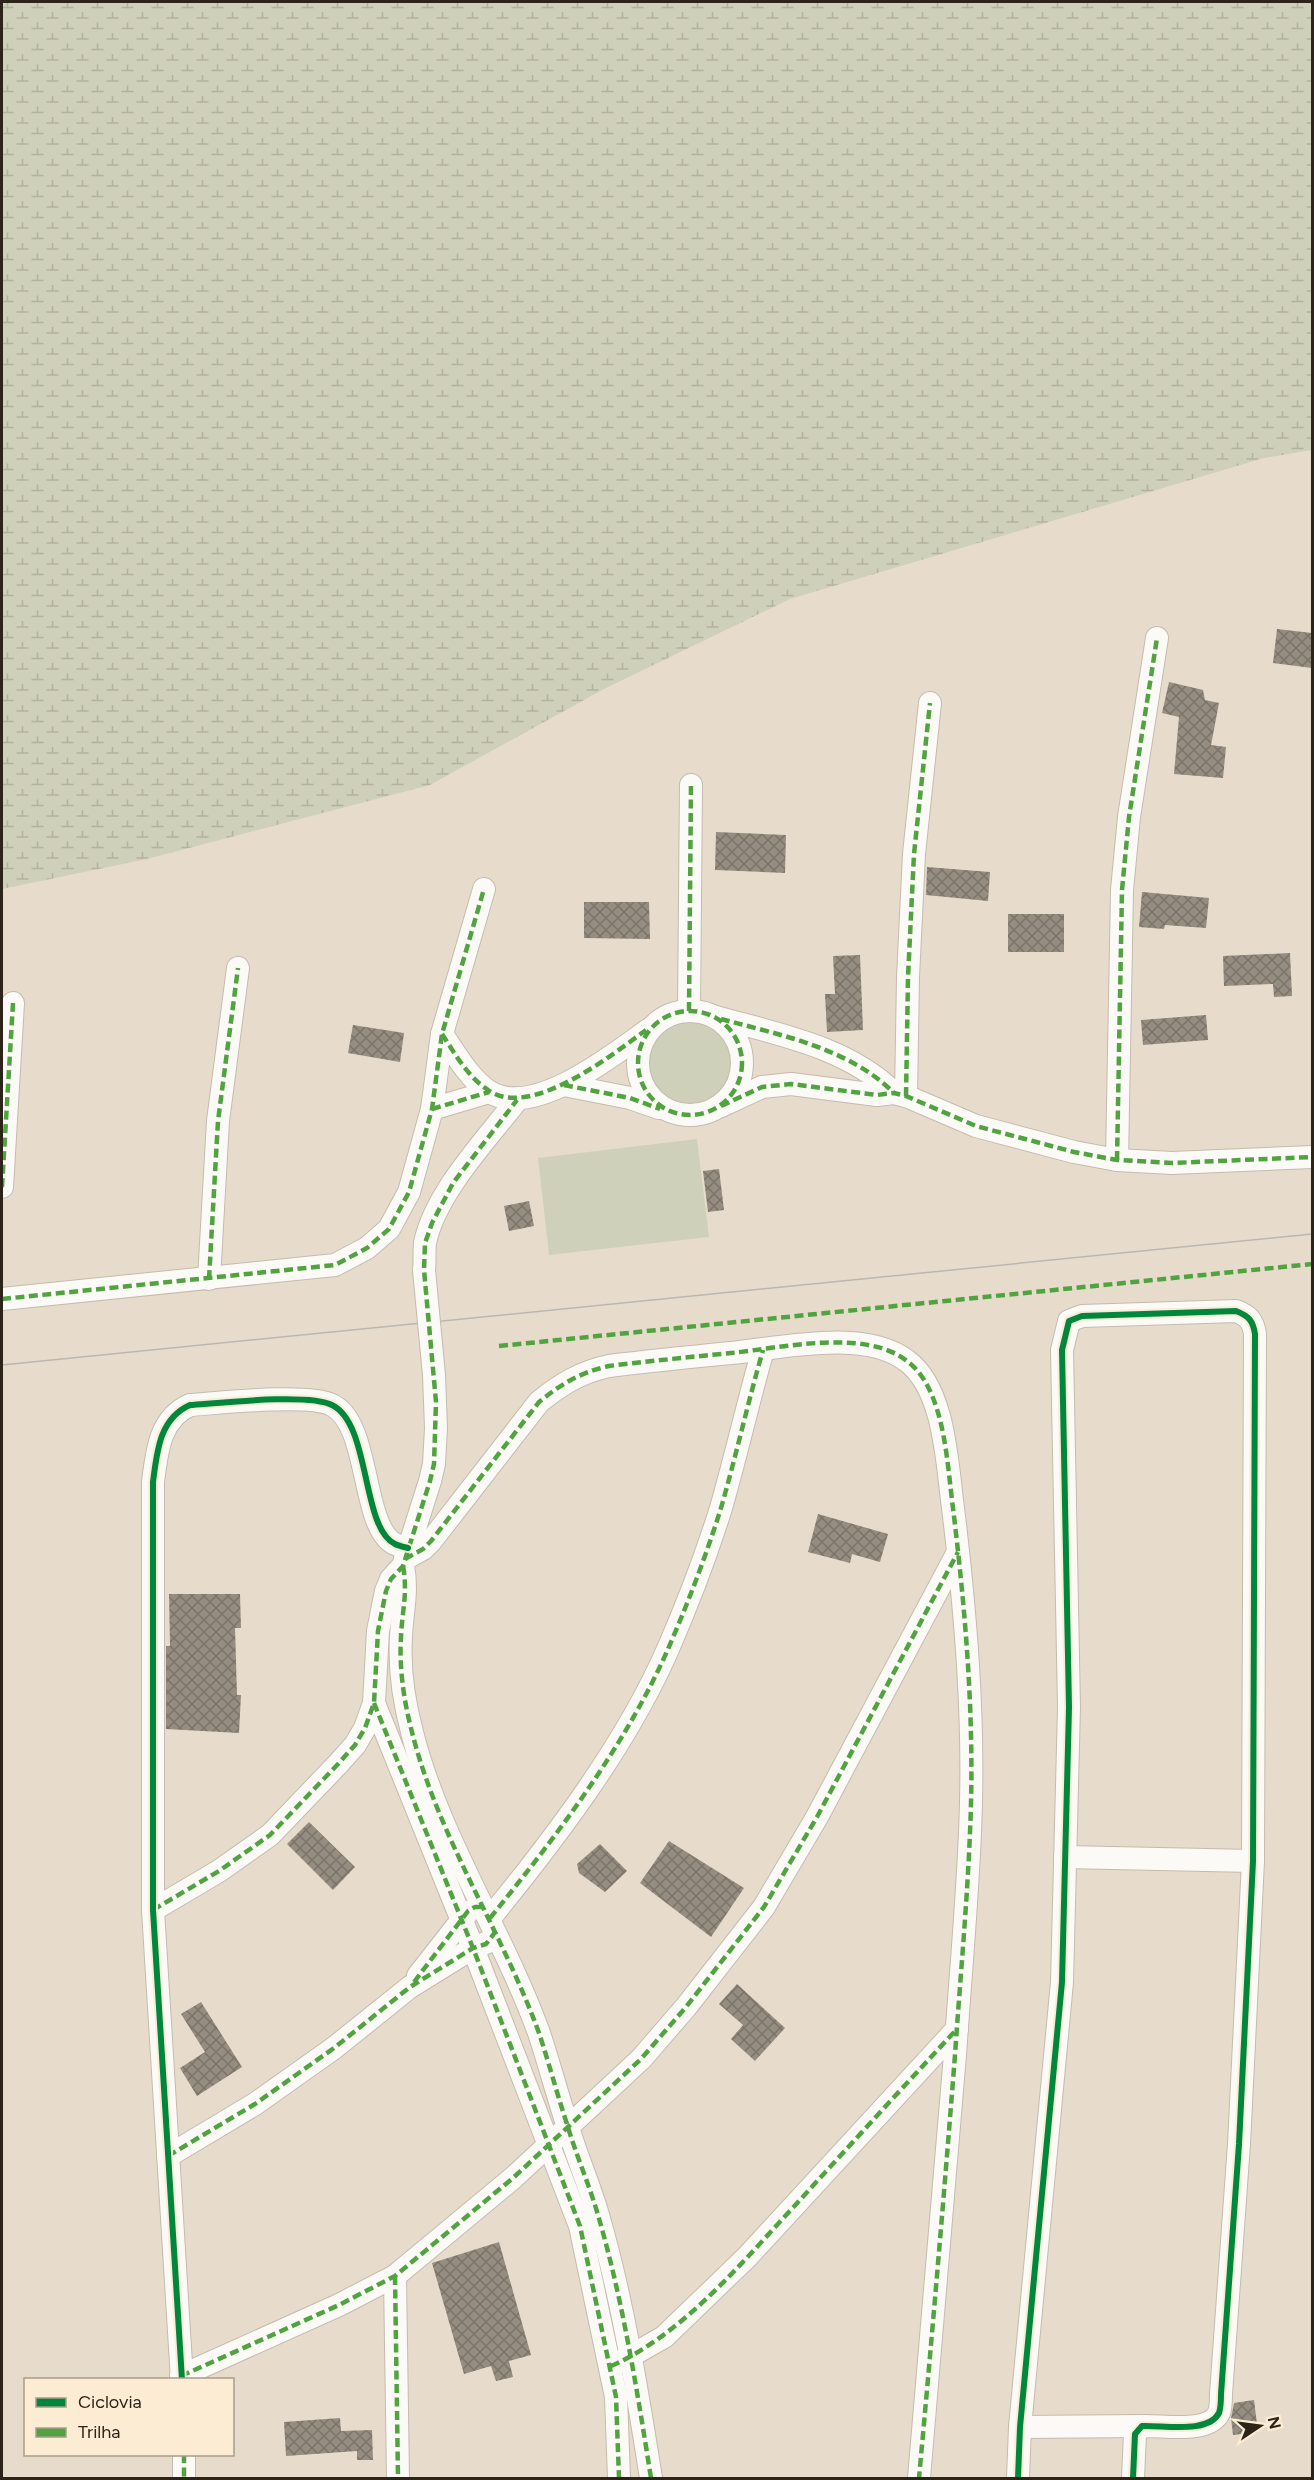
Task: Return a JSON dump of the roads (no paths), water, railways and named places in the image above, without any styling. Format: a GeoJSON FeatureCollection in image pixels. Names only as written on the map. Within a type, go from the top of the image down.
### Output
{"type":"FeatureCollection","features":[{"type":"Feature","properties":{"kind":"street"},"geometry":{"type":"LineString","coordinates":[[1117,1160],[1122,890],[1129,817],[1157,638]]}},
{"type":"Feature","properties":{"kind":"street"},"geometry":{"type":"LineString","coordinates":[[900,1094],[914,854],[930,703]]}},
{"type":"Feature","properties":{"kind":"street"},"geometry":{"type":"LineString","coordinates":[[689,1011],[691,785]]}},
{"type":"Feature","properties":{"kind":"street"},"geometry":{"type":"LineString","coordinates":[[2,1299],[335,1265],[367,1248],[389,1228],[409,1192],[432,1109],[442,1034],[484,889]]}},
{"type":"Feature","properties":{"kind":"street"},"geometry":{"type":"LineString","coordinates":[[209,1279],[218,1120],[238,968]]}},
{"type":"Feature","properties":{"kind":"street"},"geometry":{"type":"LineString","coordinates":[[2,1187],[13,1003]]}},
{"type":"Feature","properties":{"kind":"street"},"geometry":{"type":"LineString","coordinates":[[442,1034],[471,1075],[489,1092],[517,1100],[564,1085],[606,1060],[670,1014],[689,1011],[790,1037],[852,1061],[867,1069],[900,1094],[976,1126],[1074,1152],[1117,1160],[1172,1163],[1312,1157]]}},
{"type":"Feature","properties":{"kind":"street"},"geometry":{"type":"LineString","coordinates":[[716,1017],[729,1029],[738,1044],[742,1060],[741,1078],[733,1094],[721,1106]]}},
{"type":"Feature","properties":{"kind":"street"},"geometry":{"type":"LineString","coordinates":[[654,1025],[643,1039],[638,1055],[638,1073],[649,1096],[655,1103],[670,1112]]}},
{"type":"Feature","properties":{"kind":"street"},"geometry":{"type":"LineString","coordinates":[[564,1085],[630,1098],[687,1116],[705,1114],[762,1087],[791,1084],[877,1095],[900,1094]]}},
{"type":"Feature","properties":{"kind":"street"},"geometry":{"type":"LineString","coordinates":[[432,1109],[489,1092]]}},
{"type":"Feature","properties":{"kind":"street"},"geometry":{"type":"LineString","coordinates":[[153,1910],[219,1871],[270,1835],[316,1789],[355,1745],[365,1728],[374,1703],[378,1630],[382,1608],[391,1579],[405,1558],[434,1464],[436,1428],[434,1375],[424,1270],[425,1243],[441,1204],[469,1161],[517,1100]]}},
{"type":"Feature","properties":{"kind":"street"},"geometry":{"type":"LineString","coordinates":[[1018,2478],[1020,2427],[1061,1993],[1069,1707],[1062,1350],[1064,1334],[1069,1322],[1082,1316],[1236,1311],[1247,1315],[1253,1324],[1255,1334],[1253,1861],[1239,2144],[1220,2411],[1203,2427],[1020,2427]]}},
{"type":"Feature","properties":{"kind":"street"},"geometry":{"type":"LineString","coordinates":[[405,1558],[423,1549],[431,1541],[539,1402],[573,1377],[591,1370],[609,1366],[830,1343],[888,1349],[907,1360],[923,1376],[943,1435],[958,1552],[967,1656],[971,1743],[970,1831],[957,2029],[943,2223],[920,2478]]}},
{"type":"Feature","properties":{"kind":"street"},"geometry":{"type":"LineString","coordinates":[[168,2156],[255,2104],[334,2048],[410,1987],[473,1948],[486,1944],[490,1919],[544,1852],[590,1784],[634,1715],[667,1650],[721,1508],[764,1350]]}},
{"type":"Feature","properties":{"kind":"street"},"geometry":{"type":"LineString","coordinates":[[619,2478],[616,2397],[621,2362],[598,2215],[567,2126],[538,2032],[490,1919],[450,1838],[428,1784],[412,1734],[405,1699],[401,1639],[407,1586],[405,1558],[378,1522],[362,1460],[348,1421],[332,1404],[299,1400],[190,1405],[177,1410],[157,1449],[153,1482],[153,1910],[182,2378],[339,2305],[395,2276],[513,2178],[567,2126],[641,2059],[686,2007],[764,1907],[823,1807],[958,1552]]}},
{"type":"Feature","properties":{"kind":"street"},"geometry":{"type":"LineString","coordinates":[[374,1703],[473,1948],[580,2226],[621,2362],[651,2478]]}},
{"type":"Feature","properties":{"kind":"street"},"geometry":{"type":"LineString","coordinates":[[1065,1857],[1253,1861]]}},
{"type":"Feature","properties":{"kind":"street"},"geometry":{"type":"LineString","coordinates":[[410,1987],[471,1909],[490,1919]]}},
{"type":"Feature","properties":{"kind":"street"},"geometry":{"type":"LineString","coordinates":[[621,2362],[664,2337],[682,2322],[747,2257],[957,2029]]}},
{"type":"Feature","properties":{"kind":"street"},"geometry":{"type":"LineString","coordinates":[[395,2276],[398,2478]]}},
{"type":"Feature","properties":{"kind":"street"},"geometry":{"type":"LineString","coordinates":[[1133,2478],[1135,2434],[1142,2426]]}},
{"type":"Feature","properties":{"kind":"street"},"geometry":{"type":"LineString","coordinates":[[184,2456],[184,2478]]}},
{"type":"Feature","properties":{"kind":"tram line"},"geometry":{"type":"LineString","coordinates":[[2,1365],[1312,1234]]}}]}
